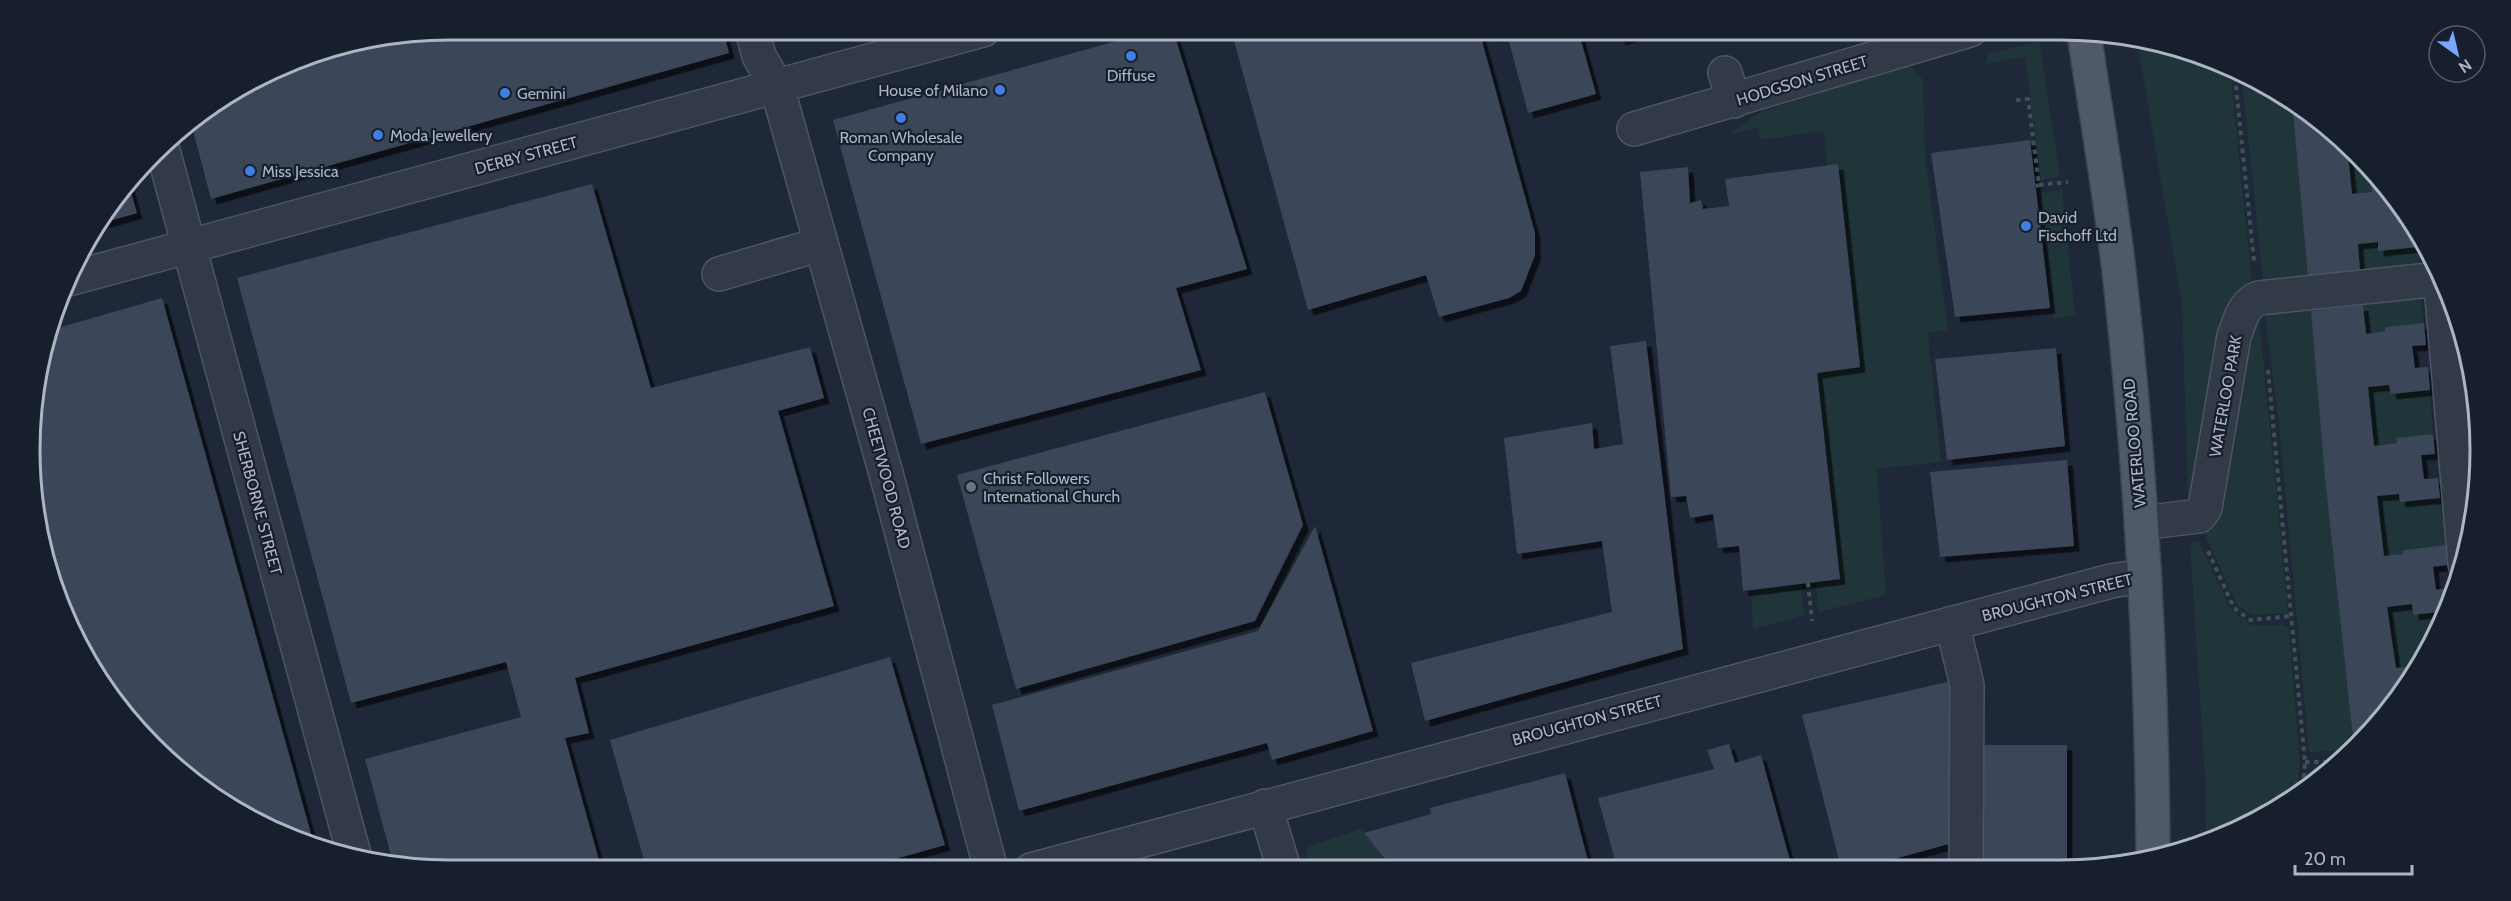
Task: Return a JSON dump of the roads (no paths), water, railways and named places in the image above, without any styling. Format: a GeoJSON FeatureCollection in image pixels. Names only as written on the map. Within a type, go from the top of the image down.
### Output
{"type":"FeatureCollection","features":[{"type":"Feature","properties":{"kind":"main road","name":"WATERLOO ROAD"},"geometry":{"type":"LineString","coordinates":[[2086,41],[2120,280],[2141,523],[2151,711],[2153,850]]}},
{"type":"Feature","properties":{"kind":"street","name":"CHEETWOOD ROAD"},"geometry":{"type":"LineString","coordinates":[[755,40],[759,56],[777,87],[887,477],[988,860]]}},
{"type":"Feature","properties":{"kind":"street","name":"DERBY STREET"},"geometry":{"type":"LineString","coordinates":[[80,276],[947,40]]}},
{"type":"Feature","properties":{"kind":"street","name":"HODGSON STREET"},"geometry":{"type":"LineString","coordinates":[[1634,129],[1730,87],[1928,40]]}},
{"type":"Feature","properties":{"kind":"street","name":"SHERBORNE STREET"},"geometry":{"type":"LineString","coordinates":[[165,157],[353,849]]}},
{"type":"Feature","properties":{"kind":"street"},"geometry":{"type":"LineString","coordinates":[[719,274],[821,244]]}},
{"type":"Feature","properties":{"kind":"street","name":"WATERLOO PARK"},"geometry":{"type":"LineString","coordinates":[[2141,523],[2199,516],[2208,499],[2234,336],[2242,313],[2250,302],[2259,298],[2432,277]]}},
{"type":"Feature","properties":{"kind":"street"},"geometry":{"type":"LineString","coordinates":[[2442,302],[2462,536]]}},
{"type":"Feature","properties":{"kind":"street","name":"BROUGHTON STREET"},"geometry":{"type":"LineString","coordinates":[[1068,860],[2111,581],[2143,576]]}},
{"type":"Feature","properties":{"kind":"street"},"geometry":{"type":"LineString","coordinates":[[1952,623],[1967,685],[1966,860]]}},
{"type":"Feature","properties":{"kind":"street"},"geometry":{"type":"LineString","coordinates":[[1265,806],[1281,860]]}},
{"type":"Feature","properties":{"kind":"place","name":"Diffuse"},"geometry":{"type":"Point","coordinates":[1131,56]}},
{"type":"Feature","properties":{"kind":"place","name":"House of Milano"},"geometry":{"type":"Point","coordinates":[1000,90]}},
{"type":"Feature","properties":{"kind":"place","name":"Gemini"},"geometry":{"type":"Point","coordinates":[505,93]}},
{"type":"Feature","properties":{"kind":"place","name":"Roman Wholesale Company"},"geometry":{"type":"Point","coordinates":[901,118]}},
{"type":"Feature","properties":{"kind":"place","name":"Moda Jewellery"},"geometry":{"type":"Point","coordinates":[378,135]}},
{"type":"Feature","properties":{"kind":"place","name":"Miss Jessica"},"geometry":{"type":"Point","coordinates":[250,171]}},
{"type":"Feature","properties":{"kind":"place","name":"David Fischoff Ltd"},"geometry":{"type":"Point","coordinates":[2026,226]}},
{"type":"Feature","properties":{"kind":"place","name":"Christ Followers International Church"},"geometry":{"type":"Point","coordinates":[971,487]}}]}
